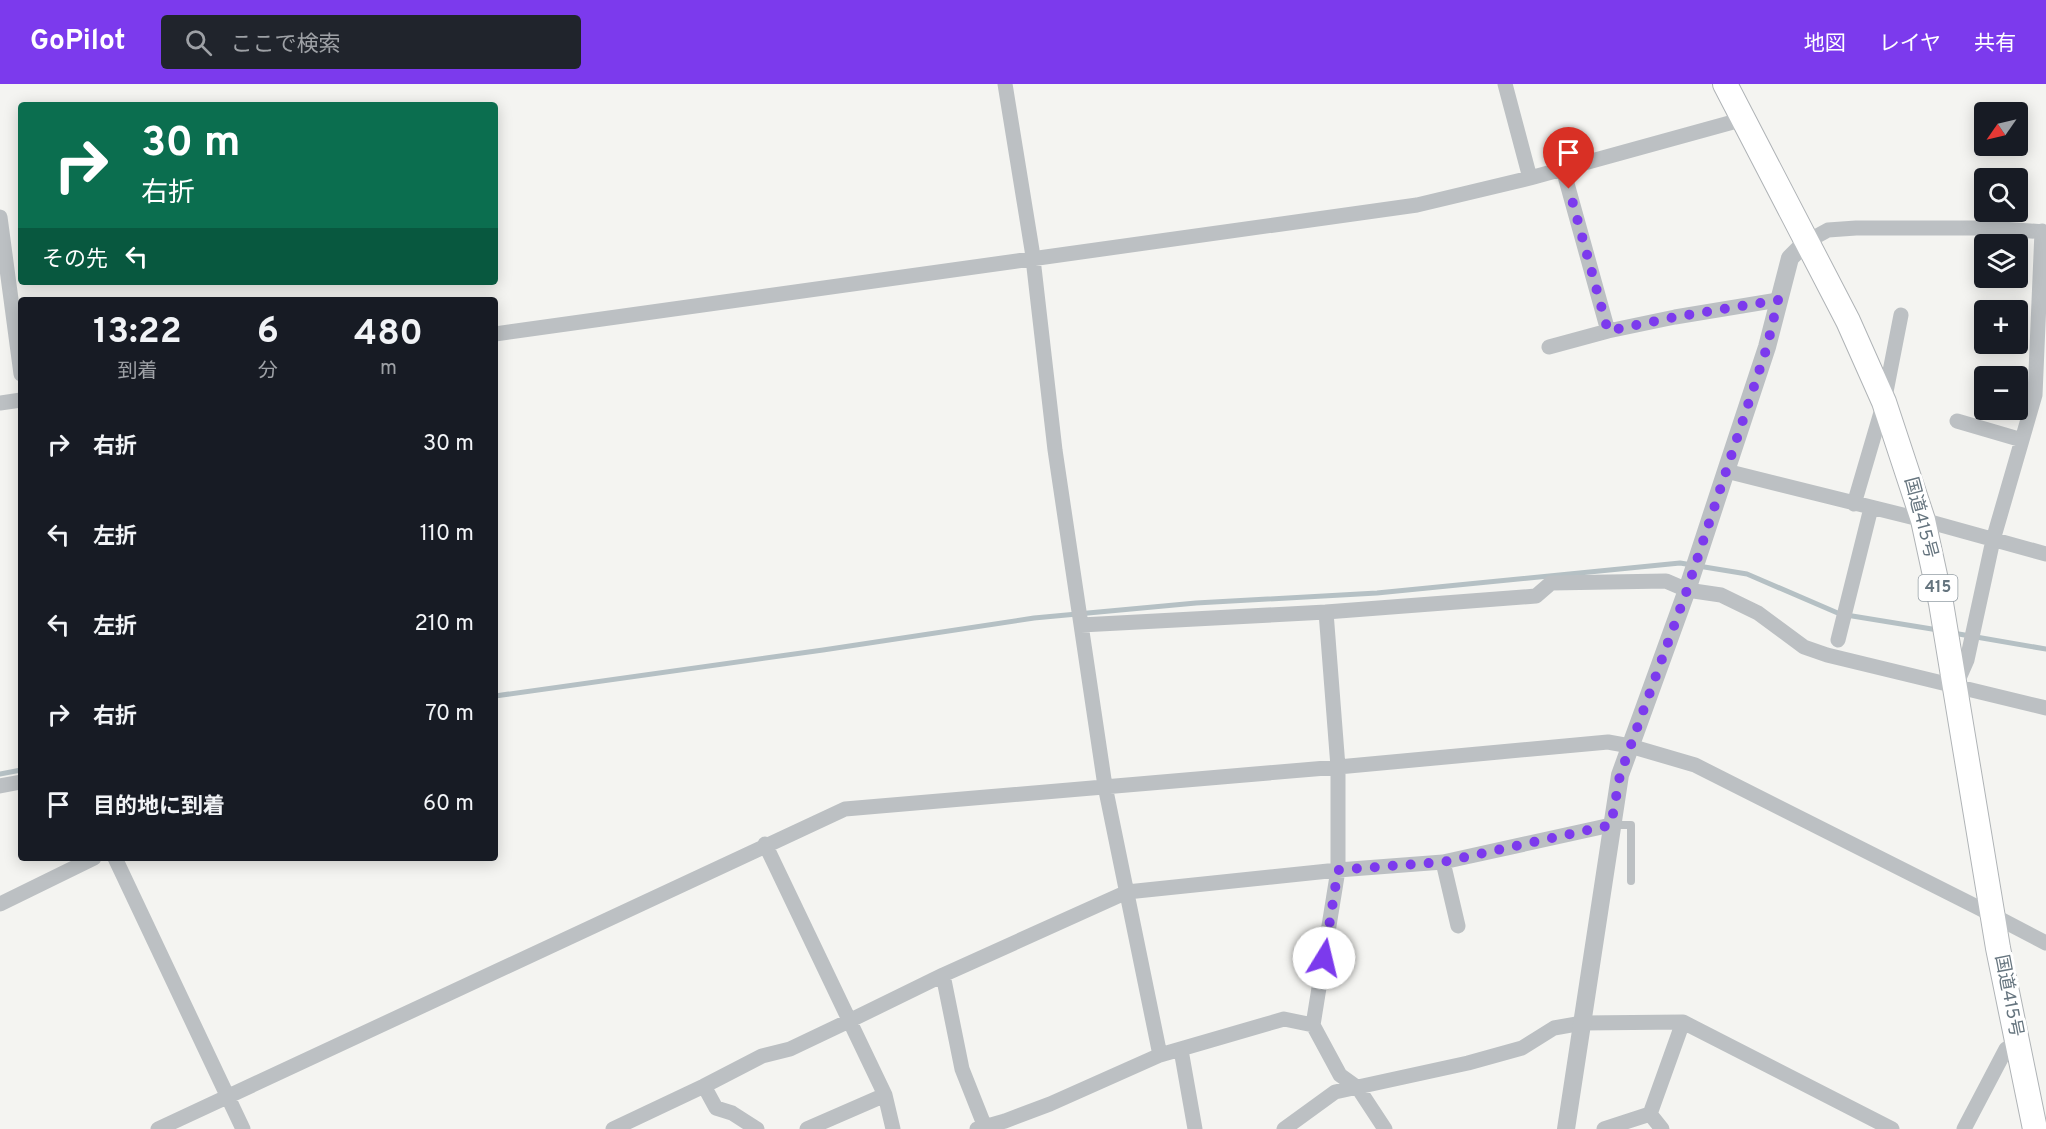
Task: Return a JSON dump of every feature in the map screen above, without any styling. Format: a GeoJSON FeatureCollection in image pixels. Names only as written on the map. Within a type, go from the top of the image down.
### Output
{"type":"FeatureCollection","features":[{"type":"Feature","properties":{"kind":"highway","name":"国道415号"},"geometry":{"type":"LineString","coordinates":[[1725,84],[1848,321],[1884,402],[1923,520],[1941,603],[1994,916],[2035,1129]]}},
{"type":"Feature","properties":{"kind":"street"},"geometry":{"type":"LineString","coordinates":[[1005,84],[1034,259],[1055,450],[1106,786],[1160,1055]]}},
{"type":"Feature","properties":{"kind":"street"},"geometry":{"type":"LineString","coordinates":[[1505,84],[1530,178]]}},
{"type":"Feature","properties":{"kind":"street"},"geometry":{"type":"LineString","coordinates":[[498,334],[1417,205],[1530,178],[1744,118]]}},
{"type":"Feature","properties":{"kind":"street"},"geometry":{"type":"LineString","coordinates":[[1563,169],[1608,331]]}},
{"type":"Feature","properties":{"kind":"street"},"geometry":{"type":"LineString","coordinates":[[0,217],[18,352]]}},
{"type":"Feature","properties":{"kind":"street"},"geometry":{"type":"LineString","coordinates":[[1566,1129],[1620,775],[1687,590],[1767,347],[1790,258],[1806,242],[1828,230],[1987,228],[2044,231],[2035,395],[1993,540],[1967,660],[1956,685]]}},
{"type":"Feature","properties":{"kind":"street"},"geometry":{"type":"LineString","coordinates":[[1549,346],[1675,317],[1778,300]]}},
{"type":"Feature","properties":{"kind":"street"},"geometry":{"type":"LineString","coordinates":[[1854,504],[1884,402],[1901,315]]}},
{"type":"Feature","properties":{"kind":"street"},"geometry":{"type":"LineString","coordinates":[[0,403],[18,400]]}},
{"type":"Feature","properties":{"kind":"street"},"geometry":{"type":"LineString","coordinates":[[1957,421],[2022,440]]}},
{"type":"Feature","properties":{"kind":"street"},"geometry":{"type":"LineString","coordinates":[[1726,471],[1923,520],[2046,554]]}},
{"type":"Feature","properties":{"kind":"street"},"geometry":{"type":"LineString","coordinates":[[1838,640],[1871,508]]}},
{"type":"Feature","properties":{"kind":"street"},"geometry":{"type":"LineString","coordinates":[[1081,625],[1326,612],[1536,596],[1551,583],[1666,581],[1687,590],[1721,595],[1758,613],[1804,647],[1827,655],[2046,708]]}},
{"type":"Feature","properties":{"kind":"street"},"geometry":{"type":"LineString","coordinates":[[1326,612],[1338,767],[1338,870],[1313,1025],[1340,1075],[1358,1088],[1385,1129]]}},
{"type":"Feature","properties":{"kind":"street"},"geometry":{"type":"LineString","coordinates":[[159,1129],[765,844],[845,809],[1608,742],[1695,765],[2046,943]]}},
{"type":"Feature","properties":{"kind":"street"},"geometry":{"type":"LineString","coordinates":[[0,786],[18,783]]}},
{"type":"Feature","properties":{"kind":"street"},"geometry":{"type":"LineString","coordinates":[[613,1129],[762,1056],[790,1049],[943,975],[1127,892],[1338,870],[1443,862],[1611,825]]}},
{"type":"Feature","properties":{"kind":"street"},"geometry":{"type":"LineString","coordinates":[[765,844],[885,1095],[893,1129]]}},
{"type":"Feature","properties":{"kind":"street"},"geometry":{"type":"LineString","coordinates":[[0,904],[88,861]]}},
{"type":"Feature","properties":{"kind":"street"},"geometry":{"type":"LineString","coordinates":[[116,861],[243,1129]]}},
{"type":"Feature","properties":{"kind":"street"},"geometry":{"type":"LineString","coordinates":[[1443,862],[1458,926]]}},
{"type":"Feature","properties":{"kind":"street"},"geometry":{"type":"LineString","coordinates":[[943,975],[962,1069],[981,1128],[1007,1125],[1160,1055],[1284,1019],[1313,1025]]}},
{"type":"Feature","properties":{"kind":"street"},"geometry":{"type":"LineString","coordinates":[[1650,1114],[1683,1022]]}},
{"type":"Feature","properties":{"kind":"street"},"geometry":{"type":"LineString","coordinates":[[1284,1129],[1335,1092],[1468,1063],[1522,1048],[1554,1029],[1582,1023],[1683,1022],[1892,1129]]}},
{"type":"Feature","properties":{"kind":"street"},"geometry":{"type":"LineString","coordinates":[[1964,1129],[2006,1049],[2017,1042]]}},
{"type":"Feature","properties":{"kind":"street"},"geometry":{"type":"LineString","coordinates":[[1181,1050],[1195,1129]]}},
{"type":"Feature","properties":{"kind":"street"},"geometry":{"type":"LineString","coordinates":[[704,1086],[716,1108],[732,1113],[757,1129]]}},
{"type":"Feature","properties":{"kind":"street"},"geometry":{"type":"LineString","coordinates":[[807,1129],[885,1095]]}},
{"type":"Feature","properties":{"kind":"street"},"geometry":{"type":"LineString","coordinates":[[1604,1129],[1650,1114]]}},
{"type":"Feature","properties":{"kind":"street"},"geometry":{"type":"LineString","coordinates":[[1650,1114],[1662,1129]]}},
{"type":"Feature","properties":{"kind":"lane"},"geometry":{"type":"LineString","coordinates":[[1611,825],[1631,825],[1631,880]]}},
{"type":"Feature","properties":{"kind":"waterway"},"geometry":{"type":"LineString","coordinates":[[498,696],[1034,618],[1196,603],[1377,593],[1680,563],[1747,574],[1840,614],[1938,630]]}},
{"type":"Feature","properties":{"kind":"waterway"},"geometry":{"type":"LineString","coordinates":[[1953,633],[2046,649]]}},
{"type":"Feature","properties":{"kind":"waterway"},"geometry":{"type":"LineString","coordinates":[[0,774],[18,771]]}},
{"type":"Feature","properties":{"kind":"route"},"geometry":{"type":"LineString","coordinates":[[1324,958],[1338,870],[1443,862],[1611,825],[1620,775],[1687,590],[1767,347],[1778,300],[1608,331],[1569,189]]}}]}
